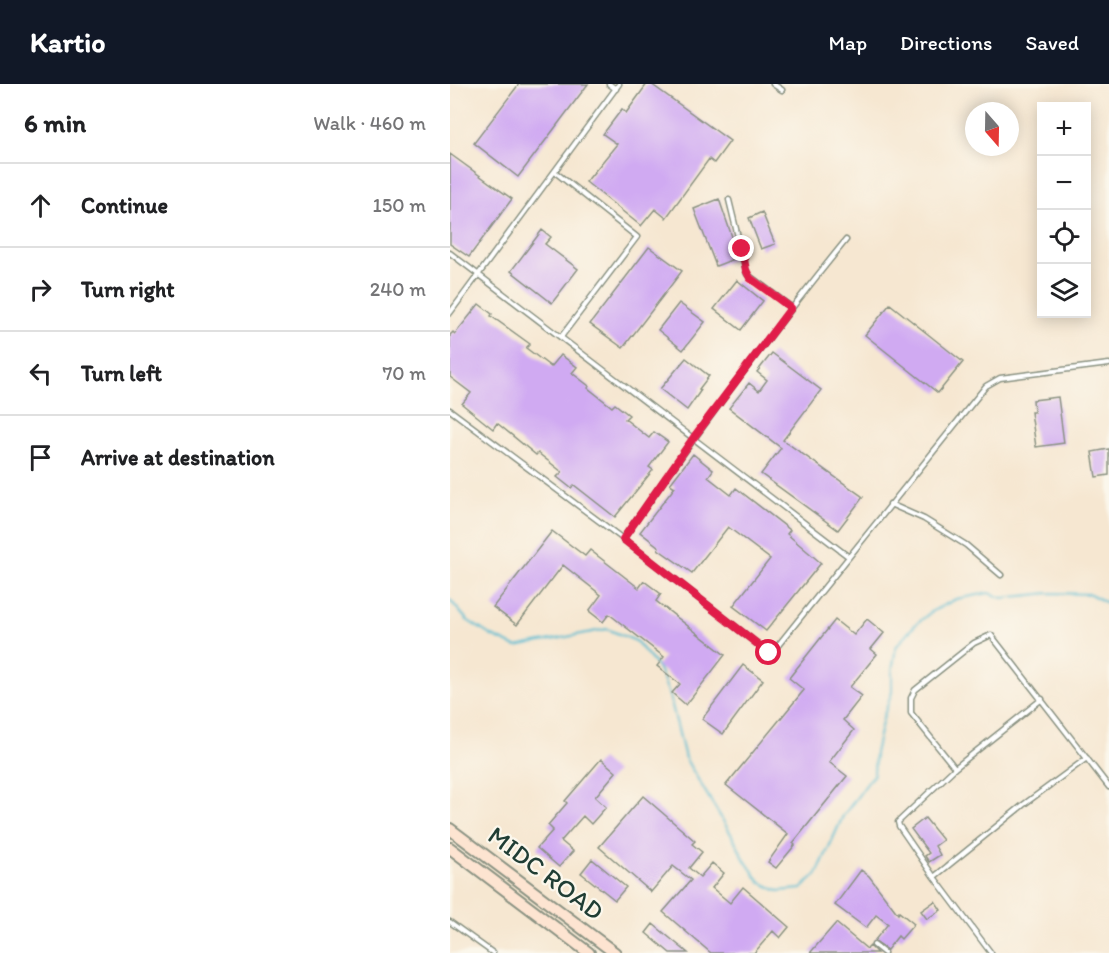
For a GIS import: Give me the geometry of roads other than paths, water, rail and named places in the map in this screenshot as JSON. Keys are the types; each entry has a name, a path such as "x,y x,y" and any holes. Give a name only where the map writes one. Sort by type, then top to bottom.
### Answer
{"main road":[{"name":"MIDC ROAD","path":"450,829 615,953"},
{"name":"MIDC ROAD","path":"450,848 589,953"}],"lane":[{"path":"609,84 616,89"},
{"path":"450,313 619,84"},
{"path":"773,84 782,90"},
{"path":"555,172 638,237 561,337"},
{"path":"729,201 747,274 791,308"},
{"path":"623,539 694,437 791,308 846,240"},
{"path":"450,253 849,557"},
{"path":"450,410 623,539 769,653 772,653 986,386 993,381 1109,364"},
{"path":"890,504 924,519 966,545 1001,575"},
{"path":"955,768 911,713 910,704 915,690 975,643 991,635 1109,787"},
{"path":"991,953 934,877 898,822 955,768 1042,699"},
{"path":"934,877 1023,805 1087,758"},
{"path":"450,922 493,953"},
{"path":"874,945 884,953"}],"waterway":[{"path":"450,600 467,620 490,635 516,647 607,629 636,641 659,669 670,697 685,758 746,862 760,882 778,891 801,889 817,874 843,816 874,774 875,753 892,692 892,671 896,647 914,626 931,612 956,599 989,593 1003,598 1049,593 1090,594 1109,604"}]}
